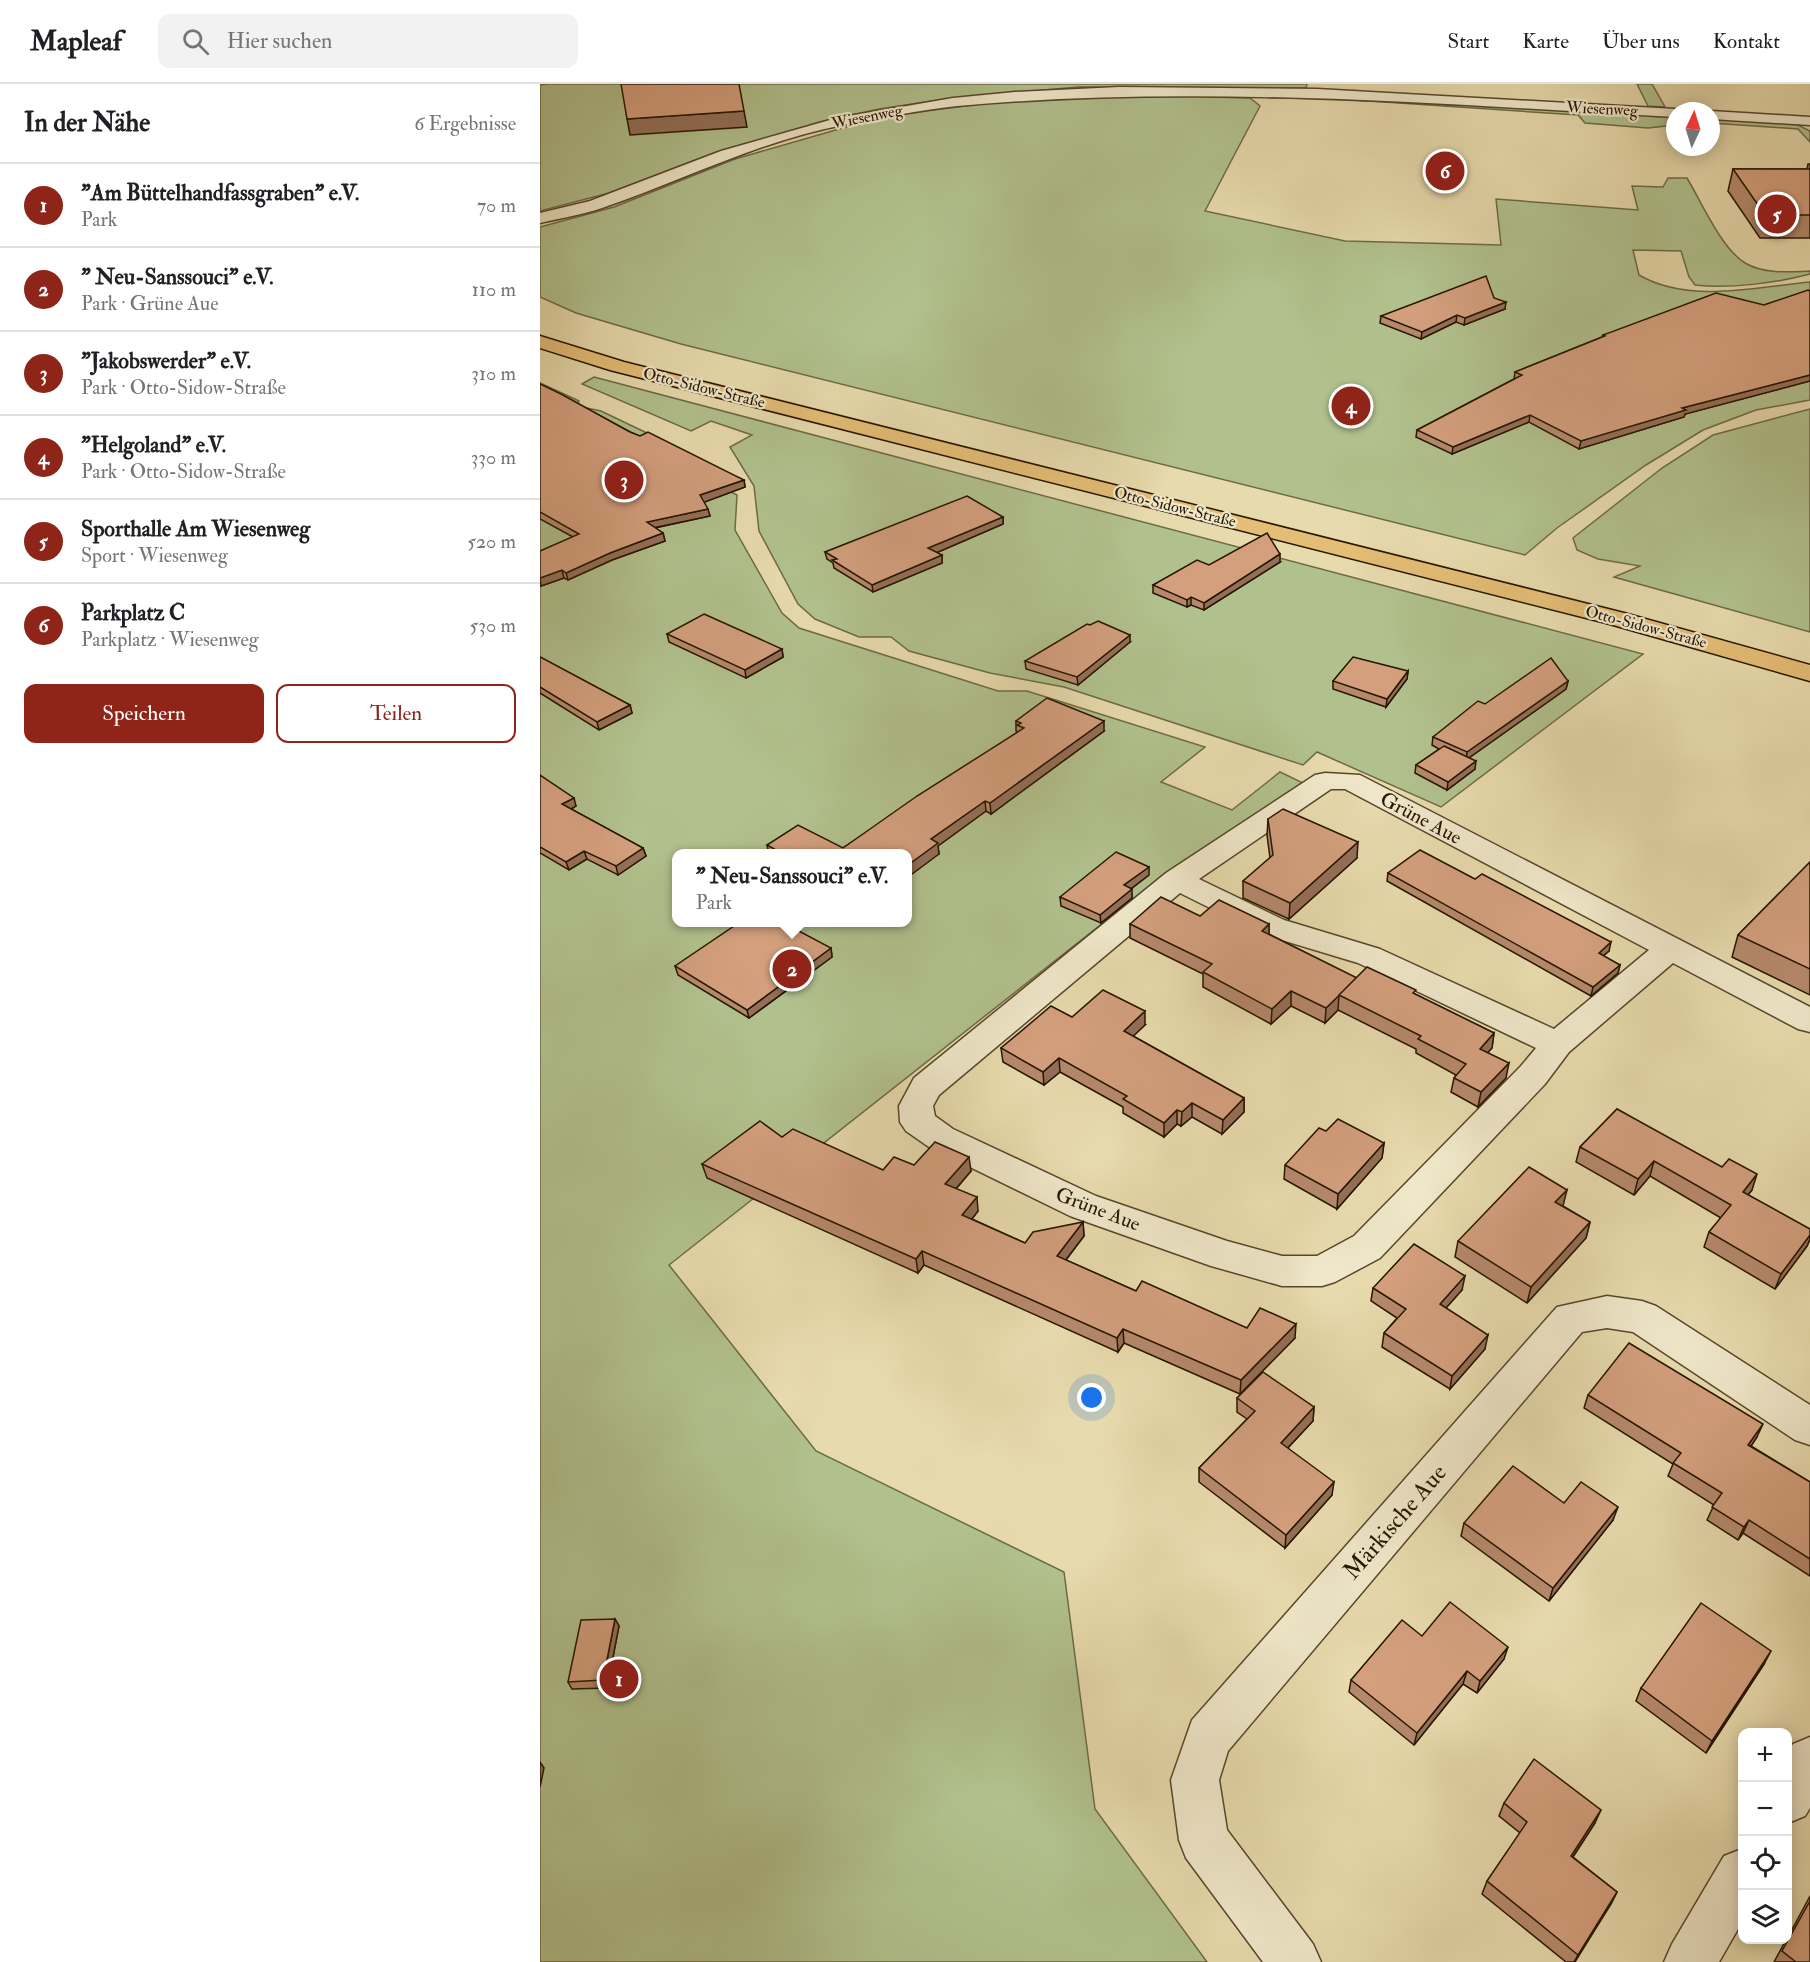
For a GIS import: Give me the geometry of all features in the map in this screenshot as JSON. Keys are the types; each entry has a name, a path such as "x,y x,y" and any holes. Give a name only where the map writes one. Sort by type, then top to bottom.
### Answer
{"main road":[{"name":"Otto-Sidow-Straße","path":"540,324 685,366 1623,600 1810,651"},
{"name":"Otto-Sidow-Straße","path":"540,342 617,366 1603,615 1810,673"}],"street":[{"name":"Wiesenweg","path":"540,218 595,205 726,154 837,122 932,105 1015,96 1119,91 1317,93 1666,112"},
{"path":"1720,116 1810,121"},
{"name":"Grüne Aue","path":"1672,947 1557,1044 1533,1075 1368,1247 1322,1271 1282,1271 1224,1255 1083,1206 941,1138 918,1122 916,1106 926,1087 1177,880 1324,781 1350,781 1672,947 1810,1021"},
{"path":"1177,880 1273,927 1368,956 1557,1044"},
{"name":"Märkische Aue","path":"1295,1962 1204,1840 1196,1780 1209,1737 1571,1318 1607,1311 1642,1317 1810,1427"},
{"path":"1792,1791 1810,1761"},
{"path":"1690,1962 1738,1882"}],"green space":[{"path":"1307,84 1306,88 1078,87 945,99 879,109 820,122 714,153 609,193 540,211 540,85"},
{"path":"1637,84 1652,84 1665,107 1648,106"},
{"path":"1204,94 1209,97 1250,98 1260,106 1205,211 1345,241 1501,245 1496,199 1638,210 1632,186 1663,187 1668,178 1687,178 1720,236 1736,256 1752,267 1768,271 1810,271 1810,274 1752,284 1695,285 1689,277 1681,251 1633,250 1639,275 1658,284 1701,291 1745,290 1810,282 1810,400 1756,410 1703,430 1646,465 1557,528 1525,555 681,344 576,313 540,297 540,227 614,207 735,159 896,115 1011,100"},
{"path":"1270,95 1340,96 1666,115 1666,126 1648,128 1585,123 1578,115 1339,99 1269,98"},
{"path":"1720,120 1796,124 1810,131 1810,142 1798,129 1720,124"},
{"path":"594,377 1643,654 1441,807 1317,752 1303,765 1064,687 990,673 909,651 891,637 859,637 815,619 798,604 759,531 754,486 730,447 752,435 711,421 691,431 582,384"},
{"path":"540,383 579,401 577,406 601,411 695,456 677,464 737,495 735,530 782,613 799,628 998,691 1027,691 1205,747 1161,782 1232,810 1280,772 1303,783 1174,867 669,1265 816,1451 1064,1572 1095,1809 1207,1962 540,1962"},
{"path":"1810,409 1810,632 1614,577 1640,566 1598,559 1577,550 1573,538 1662,468 1713,435"}],"building":[{"path":"621,84 739,84 744,111 627,119"},
{"path":"1733,169 1810,169 1810,215 1765,215"},
{"path":"1486,276 1494,298 1506,302 1465,318 1457,315 1422,332 1381,316"},
{"path":"1810,291 1810,375 1682,408 1686,410 1581,441 1530,415 1453,447 1417,430 1522,375 1515,372 1605,336 1603,335 1716,293 1764,305"},
{"path":"540,384 630,432 640,436 648,432 744,480 700,495 708,509 647,522 663,533 566,573 562,570 540,578 540,551 579,534 540,512"},
{"path":"967,496 1003,517 928,548 942,555 872,585 832,560 837,559 825,552"},
{"path":"1267,533 1280,554 1204,603 1191,597 1187,600 1153,585 1197,560 1209,565"},
{"path":"704,614 782,649 745,670 667,634"},
{"path":"1098,621 1130,635 1077,677 1025,661 1087,624"},
{"path":"540,657 630,705 597,722 540,687"},
{"path":"1353,657 1408,671 1387,699 1333,681"},
{"path":"1551,658 1568,681 1467,752 1433,737 1478,701 1485,704"},
{"path":"1047,698 1104,721 990,803 985,801 931,839 938,843 912,862 912,849 774,849 767,845 798,825 843,848 917,796 1024,728 1017,725 1021,723 1016,721"},
{"path":"1444,746 1476,761 1448,782 1416,765"},
{"path":"540,775 574,798 562,804 643,848 616,866 584,851 566,862 540,847"},
{"path":"1283,809 1358,842 1290,903 1243,881 1273,855 1268,819"},
{"path":"1420,850 1475,879 1482,874 1611,942 1599,953 1620,965 1593,987 1388,873"},
{"path":"1116,852 1149,867 1124,885 1132,889 1100,915 1060,897"},
{"path":"1810,862 1810,969 1738,935"},
{"path":"1161,897 1200,916 1219,900 1269,924 1262,931 1357,978 1326,1008 1291,991 1272,1009 1203,972 1212,964 1130,924"},
{"path":"733,927 791,927 831,948 747,1010 675,966"},
{"path":"1367,967 1416,990 1413,993 1494,1033 1480,1049 1509,1063 1481,1092 1454,1078 1466,1064 1418,1039 1421,1036 1339,995"},
{"path":"1103,990 1145,1011 1124,1031 1244,1098 1223,1120 1192,1103 1182,1112 1177,1110 1164,1123 1123,1099 1127,1096 1059,1058 1043,1072 1001,1048 1051,1006 1072,1017"},
{"path":"1617,1109 1722,1167 1729,1159 1757,1174 1743,1192 1810,1229 1810,1235 1781,1274 1709,1232 1731,1205 1654,1161 1638,1179 1580,1147"},
{"path":"1338,1119 1384,1143 1338,1194 1285,1165 1319,1128 1326,1131"},
{"path":"760,1121 782,1137 793,1129 883,1170 894,1157 914,1165 935,1142 969,1157 945,1184 977,1197 962,1215 1025,1243 1033,1232 1083,1222 1057,1256 1136,1291 1142,1281 1247,1328 1260,1308 1296,1324 1241,1380 1123,1329 1117,1338 922,1251 916,1259 702,1164"},
{"path":"1529,1167 1567,1190 1555,1202 1590,1222 1531,1287 1458,1241"},
{"path":"1414,1244 1465,1276 1440,1304 1488,1335 1452,1376 1384,1333 1406,1309 1373,1288"},
{"path":"1629,1343 1763,1424 1748,1445 1810,1482 1810,1559 1749,1520 1744,1527 1712,1507 1722,1493 1673,1463 1681,1453 1588,1395"},
{"path":"1263,1372 1314,1407 1281,1443 1334,1482 1286,1535 1199,1468 1255,1411 1237,1398"},
{"path":"1513,1466 1564,1503 1581,1482 1618,1507 1553,1588 1464,1523"},
{"path":"1450,1602 1508,1647 1480,1681 1467,1671 1417,1733 1351,1680 1402,1620 1422,1636"},
{"path":"1701,1603 1771,1651 1712,1741 1641,1688"},
{"path":"615,1619 603,1680 568,1682 581,1620"},
{"path":"1534,1759 1601,1810 1571,1856 1617,1892 1578,1955 1487,1881 1527,1822 1504,1803"},
{"path":"1810,1901 1810,1962 1796,1962 1782,1951 1786,1944 1792,1944 1792,1933"}],"place":[{"name":"Parkplatz C","path":"1445,171"},
{"name":"Sporthalle Am Wiesenweg","path":"1777,214"},
{"name":"\"Helgoland\" e.V.","path":"1351,406"},
{"name":"\"Jakobswerder\" e.V.","path":"624,480"},
{"name":"\" Neu-Sanssouci\" e.V.","path":"792,969"},
{"name":"\"Am Büttelhandfassgraben\" e.V.","path":"619,1679"}]}
